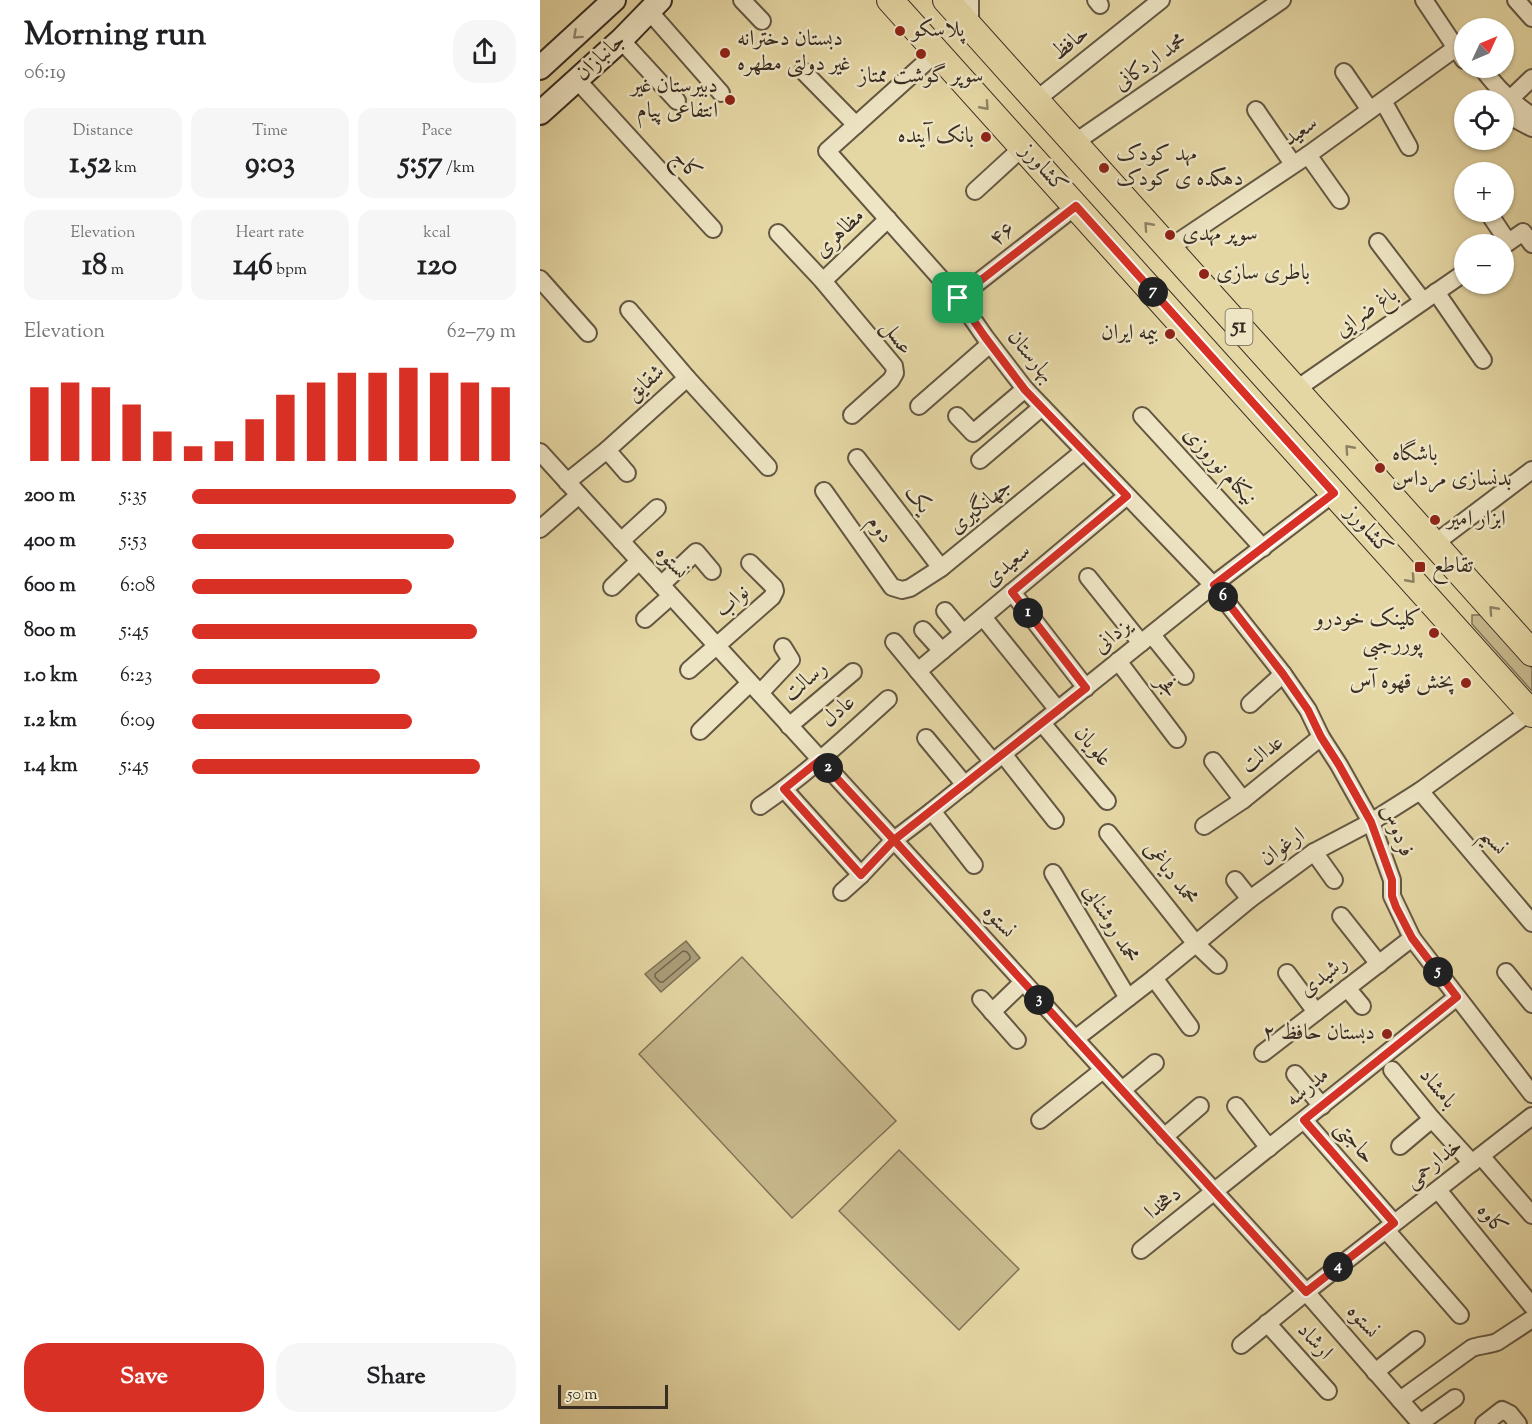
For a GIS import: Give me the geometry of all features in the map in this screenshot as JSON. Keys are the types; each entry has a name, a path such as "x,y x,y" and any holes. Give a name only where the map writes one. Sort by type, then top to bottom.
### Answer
{"main road":[{"name":"جانبازان","path":"542,63 614,0"},
{"name":"کشاورز","path":"890,0 1531,713"},
{"name":"کشاورز","path":"946,0 1434,544 1528,641"},
{"name":"جانبازان","path":"540,113 621,40 655,5"}],"street":[{"path":"742,0 762,21"},
{"path":"970,0 970,28"},
{"name":"حافظ","path":"1036,100 1161,0"},
{"name":"محمد اردکانی","path":"1074,143 1282,0"},
{"path":"1424,0 1454,38"},
{"path":"1436,0 1454,34"},
{"path":"655,5 721,93"},
{"path":"621,40 677,101"},
{"name":"بهارستان","path":"937,52 827,152 958,298 1025,390 1214,585"},
{"name":"سعید","path":"1169,249 1454,52"},
{"path":"803,71 855,125"},
{"path":"1344,72 1377,105 1409,147"},
{"path":"1476,78 1486,90"},
{"path":"1514,94 1532,78"},
{"name":"کاج","path":"577,80 713,229"},
{"path":"1514,108 1532,116"},
{"path":"1256,110 1293,164"},
{"path":"1514,119 1532,128"},
{"path":"975,191 1023,147"},
{"path":"1308,155 1340,200"},
{"name":"۴۶","path":"958,298 1076,206"},
{"name":"مظاهری","path":"823,281 888,219"},
{"path":"778,233 823,281"},
{"path":"1378,242 1430,297 1484,360"},
{"path":"540,279 588,333"},
{"name":"باغ ضرایی","path":"1295,390 1454,280"},
{"name":"عسل","path":"823,281 894,366 895,373 891,380 852,416"},
{"name":"شقایق","path":"567,482 607,450 687,378 629,310"},
{"path":"919,406 990,344"},
{"path":"687,378 768,467"},
{"path":"957,416 973,433 1025,390"},
{"path":"980,460 1042,407"},
{"name":"نیکنام نوروزی","path":"1142,416 1263,548"},
{"path":"607,450 627,472"},
{"name":"جهانگیری","path":"902,590 910,588 941,568 1084,451"},
{"name":"یک","path":"857,458 941,568"},
{"name":"نستوه","path":"543,462 567,482 666,590 1306,1292 1421,1424"},
{"path":"1434,544 1532,470"},
{"name":"دوم","path":"824,491 892,586 902,590"},
{"name":"یزدانی","path":"842,892 894,840 1214,585 1334,493"},
{"path":"540,529 579,495"},
{"name":"سعیدی","path":"918,671 1127,496"},
{"path":"621,541 657,508"},
{"path":"645,619 696,552 712,571"},
{"path":"612,587 639,561"},
{"name":"نواب","path":"716,646 772,597 775,591 774,587 750,563"},
{"path":"1088,577 1146,639 1185,676"},
{"name":"فردوس","path":"1214,585 1308,710 1321,737 1371,822 1392,880 1392,896 1412,938 1532,1094"},
{"path":"1012,592 1086,688"},
{"path":"945,611 963,633"},
{"path":"983,617 1058,710"},
{"path":"922,630 942,651"},
{"path":"894,642 1055,820"},
{"path":"689,670 716,646"},
{"path":"700,731 791,660 783,647"},
{"name":"فجر","path":"1118,661 1177,739"},
{"name":"رسالت","path":"789,726 853,672"},
{"path":"1250,704 1283,674"},
{"name":"عادل","path":"760,806 820,760 888,699"},
{"name":"ارغوان","path":"1075,1040 1250,899 1314,852 1371,822 1420,791 1531,713"},
{"name":"علویان","path":"1042,723 1107,801"},
{"name":"عدالت","path":"1213,761 1243,800 1321,737"},
{"path":"926,738 965,785"},
{"path":"784,789 861,875"},
{"name":"نسیم","path":"1420,791 1532,923"},
{"path":"1203,826 1243,800"},
{"path":"932,811 974,865"},
{"name":"محمد دیاغی","path":"1108,833 1196,944 1218,965"},
{"path":"1314,852 1334,880"},
{"name":"محمد روشنایی","path":"1053,873 1128,998"},
{"path":"1235,880 1250,899"},
{"path":"1341,916 1378,964"},
{"name":"رشیدی","path":"1263,1053 1412,938"},
{"path":"1506,972 1532,1004"},
{"path":"1287,973 1316,1012"},
{"path":"1154,978 1190,1027"},
{"path":"992,1012 1023,982"},
{"path":"1347,988 1362,1006"},
{"name":"مدرسه","path":"1215,1192 1457,997"},
{"path":"981,999 1017,1040"},
{"path":"1122,1090 1155,1063"},
{"path":"1040,1120 1103,1070"},
{"name":"بامشاد","path":"1392,1070 1432,1119 1532,1215"},
{"path":"1295,1074 1322,1106"},
{"path":"1164,1137 1200,1106"},
{"path":"1236,1106 1269,1148"},
{"name":"خدارحمی","path":"1241,1345 1532,1116"},
{"path":"1400,1146 1432,1119"},
{"name":"حاجتی","path":"1304,1120 1460,1315"},
{"name":"کاوه","path":"1438,1190 1532,1306"},
{"name":"دهخدا","path":"1141,1250 1215,1192"},
{"path":"1400,1400 1472,1348 1497,1342 1532,1319"},
{"name":"ارشاد","path":"1267,1323 1328,1391"},
{"path":"1375,1372 1416,1340"},
{"path":"1421,1424 1455,1398"},
{"path":"1485,1424 1502,1410 1510,1414 1518,1424"}],"shaded area":[{"path":"1472,615 1482,615 1532,668 1532,691 1472,624"},
{"path":"742,957 896,1121 792,1218 639,1054"},
{"path":"899,1150 1019,1269 959,1330 839,1211"}],"water":[{"path":"686,941 700,958 661,992 645,974"}],"place":[{"name":"پلاسکو","path":"900,31"},
{"name":"دبستان دخترانه غیر دولتی مطهره","path":"725,53"},
{"name":"سوپر گوشت ممتاز","path":"921,54"},
{"name":"دبیرستان غیر انتفاعی پیام","path":"730,100"},
{"name":"بانک آینده","path":"986,137"},
{"name":"مهد کودک دهکده ی کودک","path":"1104,168"},
{"name":"سوپر مهدی","path":"1170,235"},
{"name":"باطری سازی","path":"1204,274"},
{"name":"بیمه ایران","path":"1170,334"},
{"name":"باشگاه بدنسازی مرداس","path":"1380,468"},
{"name":"ابزار امیر","path":"1435,520"},
{"name":"تقاطع","path":"1420,567"},
{"name":"کلینک خودرو پوررجبی","path":"1434,633"},
{"name":"پخش قهوه آس","path":"1466,683"},
{"name":"دبستان حافظ ۲","path":"1387,1034"}],"route":[{"path":"958,298 1025,390 1127,496 1012,592 1086,688 894,840 820,760 784,789 861,875 894,840 1306,1292 1394,1223 1304,1120 1457,997 1412,938 1392,896 1392,880 1371,822 1321,737 1308,710 1214,585 1334,493 1076,206 958,298"}]}
